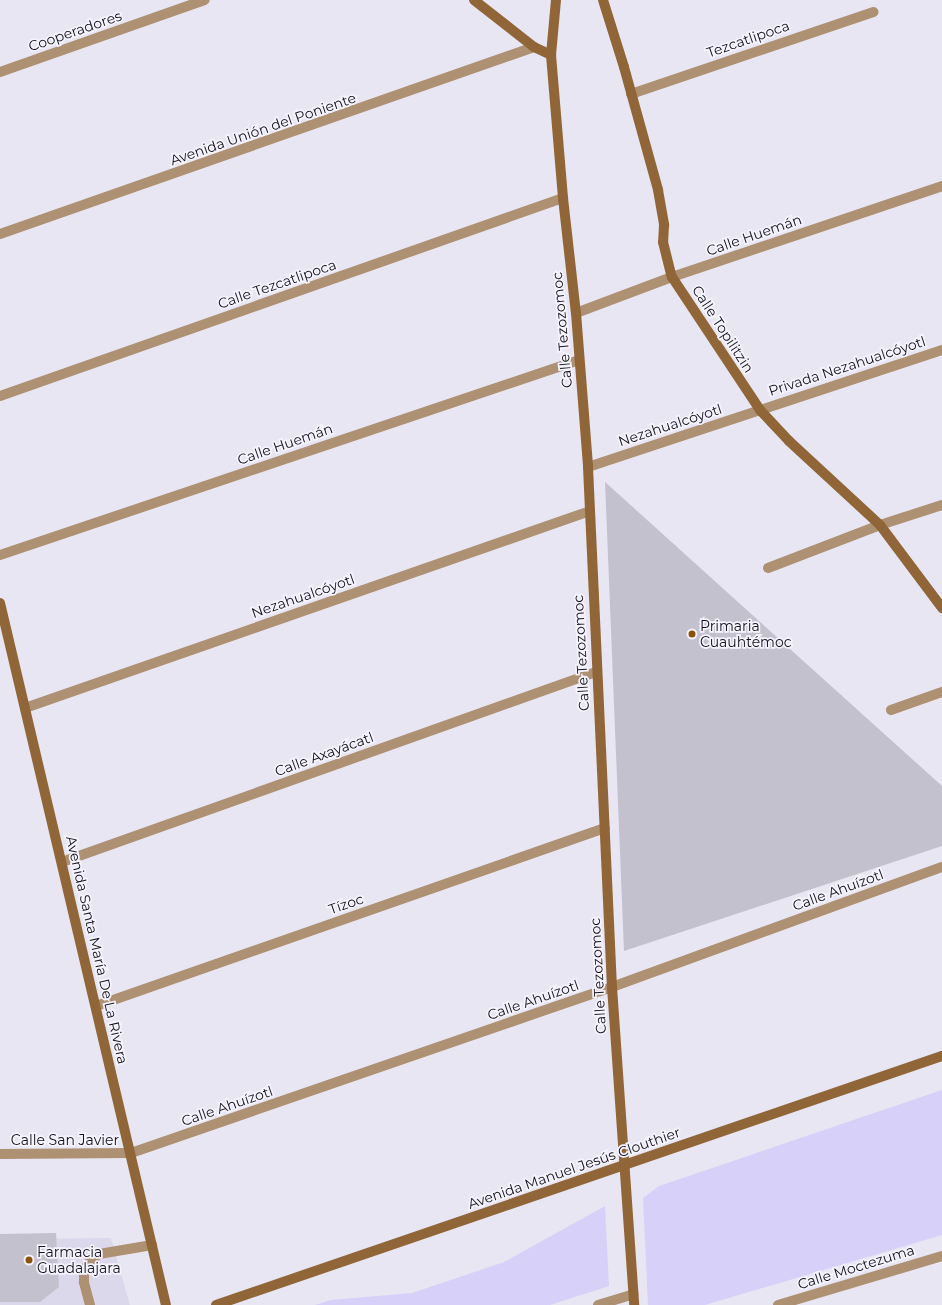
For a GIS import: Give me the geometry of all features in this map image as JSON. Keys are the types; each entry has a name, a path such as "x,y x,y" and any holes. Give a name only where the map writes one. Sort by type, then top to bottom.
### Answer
{"street":[{"name":"Cooperadores","path":"0,72 205,0"},
{"path":"474,0 534,47 552,55"},
{"name":"Calle Tezozomoc","path":"556,0 552,55 563,198 576,314 588,467 596,672 612,987 634,1305"},
{"name":"Calle Topilitzin","path":"602,0 631,94 658,190 664,225 664,242 672,277 760,410 789,441 880,525 942,608"},
{"name":"Tezcatlipoca","path":"631,94 873,12"},
{"name":"Avenida Unión del Poniente","path":"0,234 534,47"},
{"name":"Calle Huemán","path":"576,314 672,277 942,186"},
{"name":"Calle Tezcatlipoca","path":"0,396 563,198"},
{"name":"Privada Nezahualcóyotl","path":"760,410 942,350"},
{"name":"Calle Huemán","path":"0,555 579,360"},
{"name":"Nezahualcóyotl","path":"588,467 760,410"},
{"path":"768,568 880,525 942,505"},
{"name":"Nezahualcóyotl","path":"25,708 590,511"},
{"name":"Avenida Santa María De La Rivera","path":"0,603 166,1305"},
{"name":"Calle Axayácatl","path":"62,862 596,672"},
{"path":"891,710 942,692"},
{"name":"Tízoc","path":"96,1006 605,828"},
{"name":"Calle Ahuízotl","path":"131,1153 612,987 942,867"},
{"name":"Avenida Manuel Jesús Clouthier","path":"216,1305 942,1056"},
{"name":"Calle San Javier","path":"0,1154 131,1153"},
{"path":"90,1305 84,1270 90,1260 99,1254 152,1245"},
{"name":"Calle Moctezuma","path":"778,1305 942,1256"},
{"path":"598,1305 633,1294"}],"shaded area":[{"path":"942,1090 942,1235 705,1305 648,1305 643,1198 659,1186"},
{"path":"605,1206 609,1286 550,1305 315,1305 331,1300 412,1293 504,1262"},
{"path":"111,1238 130,1305 0,1305 0,1239"}],"building":[{"name":"Primaria Cuauhtémoc","path":"605,482 942,786 942,846 624,951"},
{"name":"Farmacia Guadalajara","path":"56,1233 59,1287 40,1302 0,1302 0,1234"}],"place":[{"name":"Primaria Cuauhtémoc","path":"692,634"},
{"name":"Farmacia Guadalajara","path":"29,1260"}]}
